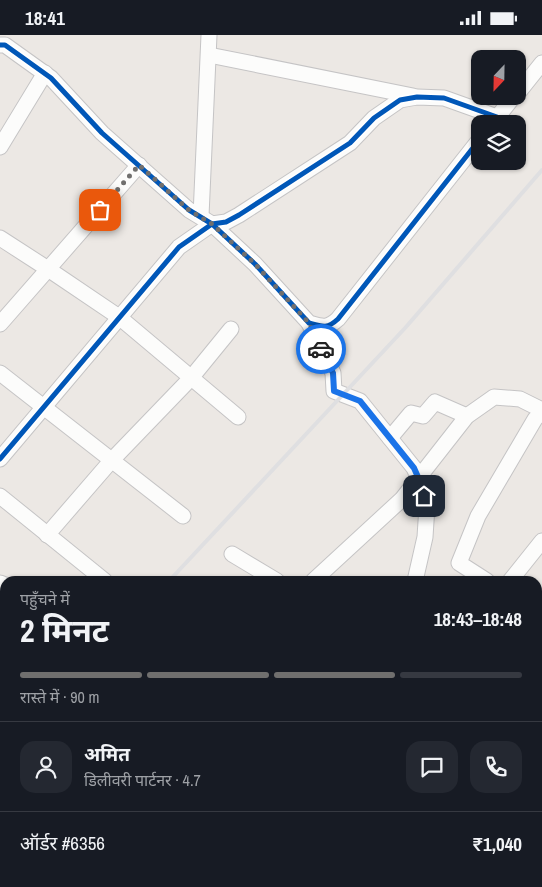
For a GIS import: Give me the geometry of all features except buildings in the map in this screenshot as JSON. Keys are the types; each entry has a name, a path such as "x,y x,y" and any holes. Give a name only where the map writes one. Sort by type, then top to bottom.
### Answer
{"street":[{"path":"0,459 179,247 206,220 210,35"},
{"path":"0,45 5,45 51,78 102,133 189,210 206,220 255,264 309,323 333,373 334,391 360,401 414,468 422,486 427,506 425,537 416,576"},
{"path":"209,55 417,97 444,98 483,115"},
{"path":"526,83 542,63"},
{"path":"0,147 45,73"},
{"path":"206,220 226,222 239,215 350,143 374,118 400,100 417,97"},
{"path":"499,115 507,105"},
{"path":"309,323 321,327 331,325 338,319 471,150"},
{"path":"0,324 139,165"},
{"path":"0,238 119,317 238,417"},
{"path":"47,535 112,461 191,378 231,329"},
{"path":"0,373 182,516"},
{"path":"318,576 402,499 467,415 494,397 520,399 542,411 535,419 478,516 459,563 479,576"},
{"path":"390,438 411,413 423,416 435,402 467,415"},
{"path":"0,496 99,576"},
{"path":"514,576 542,541"},
{"path":"232,554 269,576"}],"railway":[{"path":"174,576 406,327 542,170"}],"cycle path":[{"path":"0,45 5,45 51,78 102,133 189,210 212,224 255,264 309,323 328,326 338,319 471,150"},
{"path":"0,459 179,247 212,224 226,222 239,215 350,143 374,118 400,100 417,97 444,98 491,115"}],"way so far":[{"path":"100,210 139,165 189,210 212,224 255,264 309,323 321,349"}],"route":[{"path":"321,349 333,373 334,391 360,401 414,468 424,496"}]}
